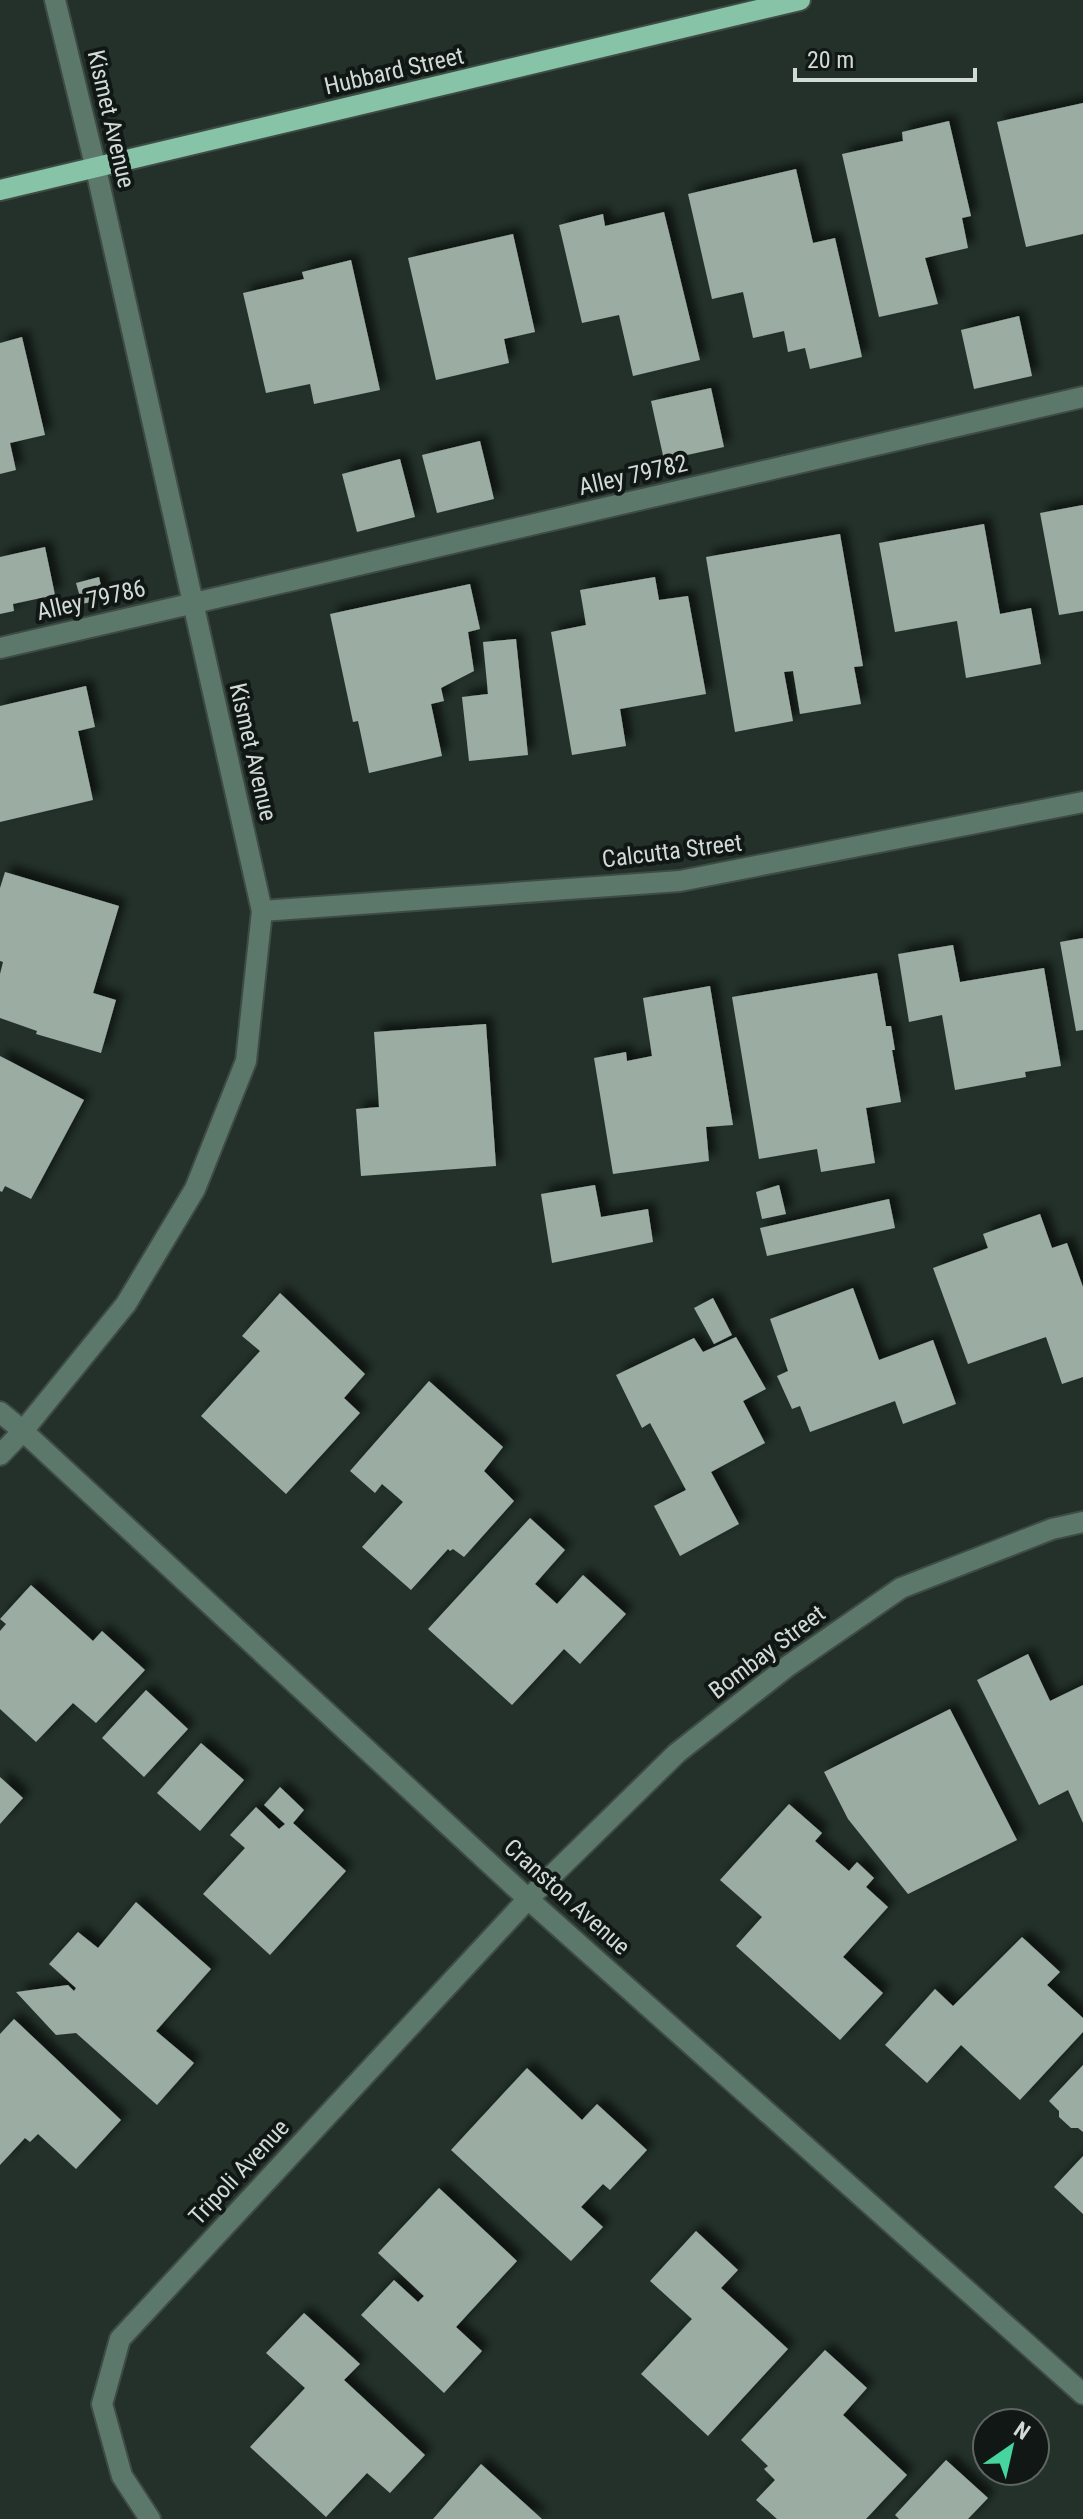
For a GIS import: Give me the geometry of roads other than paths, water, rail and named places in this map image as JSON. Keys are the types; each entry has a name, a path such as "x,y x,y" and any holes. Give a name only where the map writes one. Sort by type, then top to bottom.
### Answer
{"main road":[{"name":"Hubbard Street","path":"0,190 800,0"}],"street":[{"name":"Kismet Avenue","path":"0,1455 126,1304 195,1189 246,1061 262,911 96,169 55,0"},
{"name":"Alley 79782","path":"194,603 1083,397"},
{"name":"Alley 79786","path":"0,648 194,603"},
{"name":"Calcutta Street","path":"262,911 680,881 1083,802"},
{"path":"0,1412 23,1431"},
{"name":"Cranston Avenue","path":"23,1431 528,1899 1083,2394"},
{"name":"Bombay Street","path":"528,1899 677,1753 788,1666 901,1588 1052,1529 1083,1522"},
{"name":"Tripoli Avenue","path":"150,2519 122,2476 102,2404 120,2339 528,1899"}]}
